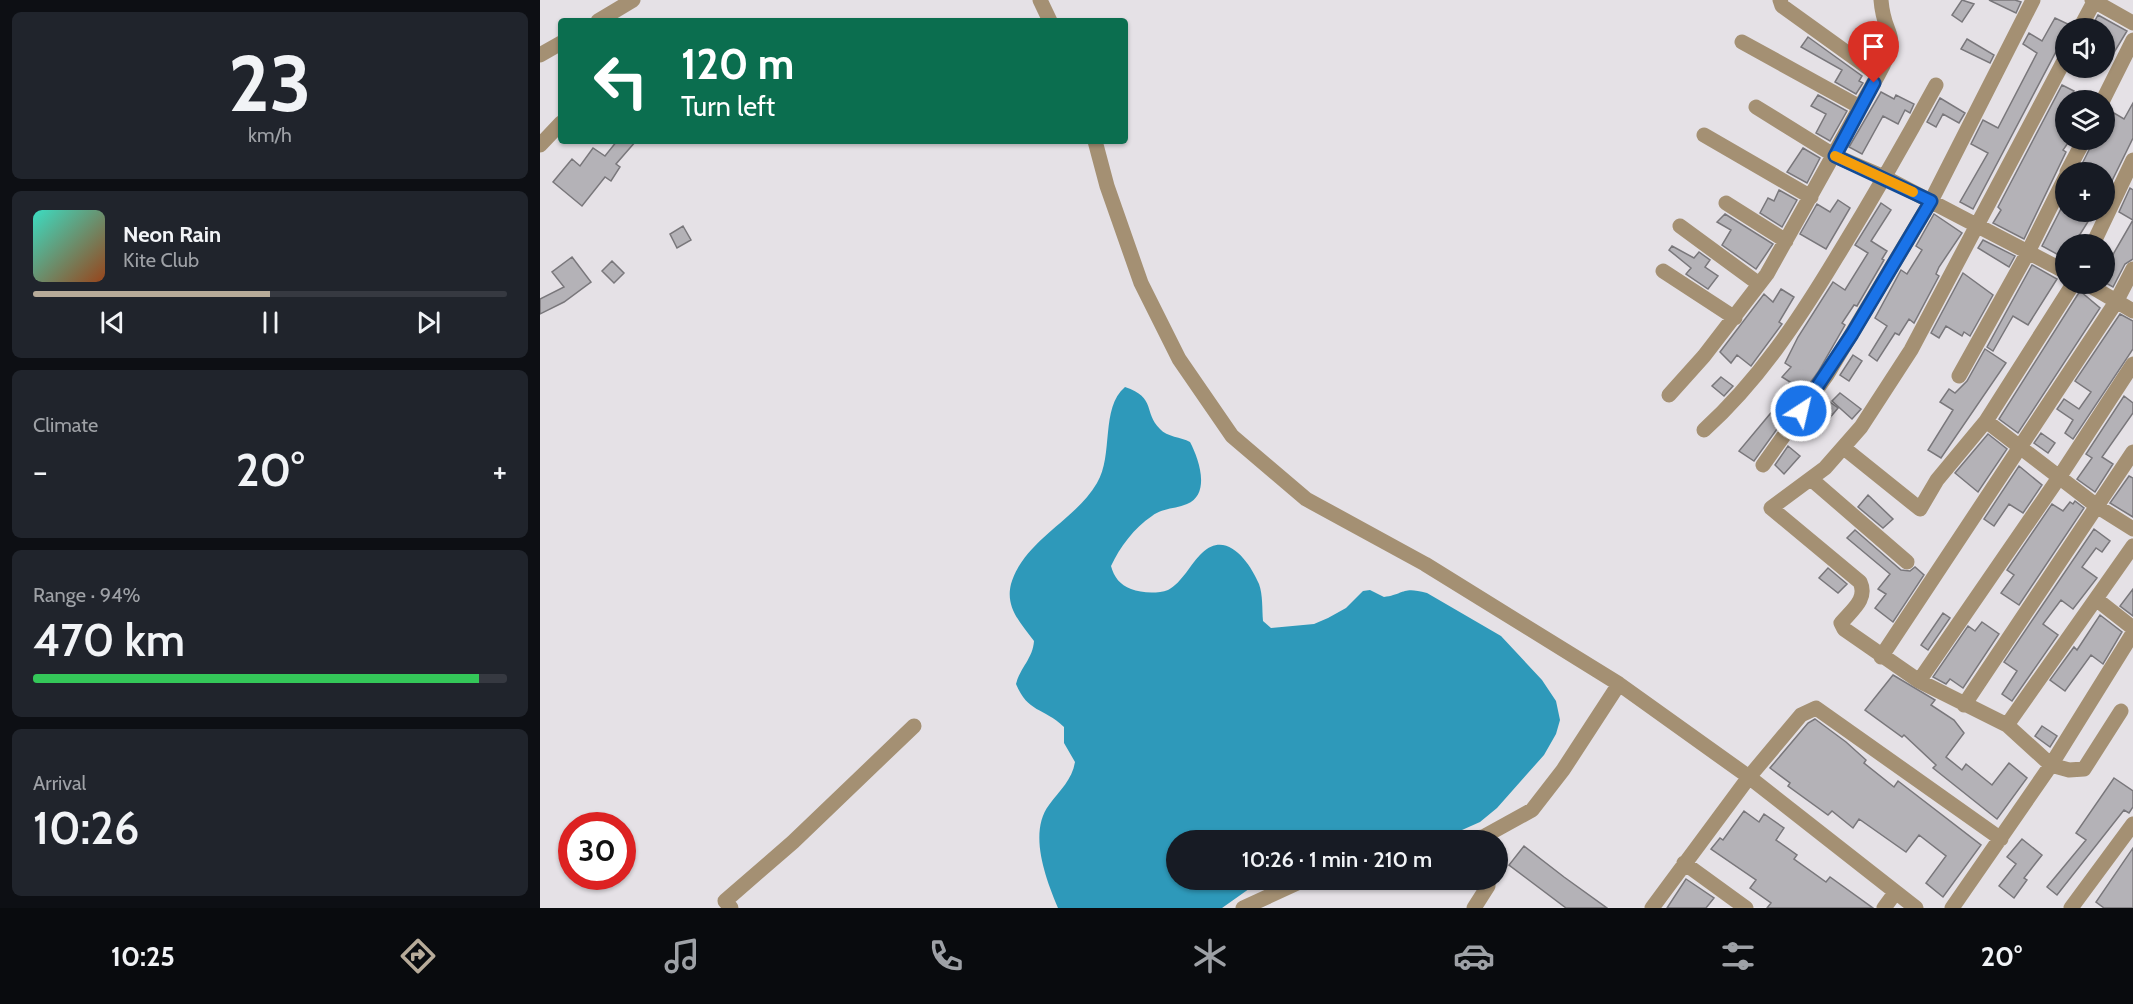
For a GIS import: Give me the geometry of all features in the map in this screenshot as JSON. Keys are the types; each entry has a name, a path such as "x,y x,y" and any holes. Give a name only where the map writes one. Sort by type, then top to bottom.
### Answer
{"street":[{"path":"602,18 633,0"},
{"path":"1040,0 1049,18"},
{"path":"1780,0 1782,6 1878,75"},
{"path":"1669,395 1735,318 1759,284 1835,156 1891,51 1892,38 1882,12 1881,0"},
{"path":"1763,465 1827,375 1931,201 2033,0"},
{"path":"2085,18 2094,0 2133,23"},
{"path":"2108,90 2133,40"},
{"path":"1742,42 1860,107"},
{"path":"540,55 558,45"},
{"path":"2055,78 1911,350 1844,448 1811,479 1771,508 1860,582 1864,590 1863,597 1841,623 1844,629 1881,657 1919,681 2007,725 2051,765 2069,770 2084,769 2121,711"},
{"path":"1704,430 1737,400 1794,326 1886,178 1936,85"},
{"path":"1756,107 1835,156 1886,178 1977,228 2055,267"},
{"path":"540,146 558,126"},
{"path":"1704,135 1811,197"},
{"path":"1096,144 1107,186 1141,283 1179,359 1232,436 1306,499 1425,564 1619,684 1749,777 1916,908"},
{"path":"2098,234 2133,160"},
{"path":"1959,376 2027,254 2055,197"},
{"path":"1726,202 1786,241"},
{"path":"1680,225 1759,284"},
{"path":"1881,657 2116,302 2133,269"},
{"path":"1663,272 1735,318"},
{"path":"1844,448 1920,509 1937,480 1986,420 2067,294"},
{"path":"2103,294 2133,311"},
{"path":"1919,681 2060,476 2133,364"},
{"path":"1986,420 2098,507 2133,529"},
{"path":"1964,705 2133,452"},
{"path":"1811,479 1907,562"},
{"path":"2007,725 2133,546"},
{"path":"2096,598 2133,628"},
{"path":"1952,908 2051,765 2133,633"},
{"path":"1497,830 1532,810 1563,770 1619,684"},
{"path":"1652,908 1749,777 1801,715 1816,708 2001,838"},
{"path":"731,908 725,901 793,842 914,726"},
{"path":"2071,908 2133,824"},
{"path":"1684,863 1746,908"},
{"path":"1243,908 1282,890"},
{"path":"1474,908 1485,890"},
{"path":"1884,908 1895,893"}],"water":[{"path":"1125,387 1142,396 1155,423 1163,432 1190,442 1197,457 1201,476 1199,492 1194,499 1187,504 1156,513 1133,532 1111,566 1118,580 1127,587 1139,591 1168,590 1178,583 1202,553 1211,547 1220,545 1236,552 1250,567 1260,588 1263,621 1271,628 1314,624 1346,608 1363,591 1370,590 1384,597 1413,590 1427,593 1501,636 1542,680 1556,701 1560,720 1556,734 1544,755 1497,808 1480,822 1462,830 1166,830 1166,890 1247,890 1222,908 1058,908 1044,870 1039,842 1040,829 1043,816 1068,780 1075,762 1064,743 1064,727 1031,705 1016,684 1031,653 1034,641 1012,608 1011,584 1027,555 1076,509 1097,483 1105,459 1112,407 1117,396"}],"building":[{"path":"1962,0 1974,4 1962,22 1952,15"},
{"path":"1989,0 2015,0 2021,2 2016,13"},
{"path":"2055,18 2055,53 1973,209 1960,202 1988,153 1971,144 1983,120 1998,128 2037,53 2023,44 2029,33 2042,41"},
{"path":"2115,24 2127,31 2115,51"},
{"path":"1808,37 1862,76 1859,81 1863,83 1856,94 1835,82 1842,70 1801,47"},
{"path":"1967,39 1994,55 1990,63 1961,49"},
{"path":"2062,85 2072,90 2059,90"},
{"path":"1881,92 1894,99 1896,95 1914,104 1910,113 1905,110 1898,124 1883,116 1862,154 1849,147"},
{"path":"1818,95 1847,111 1830,141 1816,133 1826,114 1811,106"},
{"path":"1940,98 1965,113 1959,123 1943,114 1936,127 1927,122"},
{"path":"2055,98 2055,150 2066,152 2061,162 2055,162 2055,175 2024,239 1993,223 2001,210 1998,207"},
{"path":"2133,103 2133,138 2115,175 2115,162 2083,162 2089,150 2115,150 2115,114 2124,119"},
{"path":"615,144 633,144 616,164 620,167 611,181 605,177 582,206 553,182 572,159 580,166 593,148 605,156"},
{"path":"1803,148 1820,158 1807,183 1787,172"},
{"path":"2130,188 2133,190 2133,220 2119,212"},
{"path":"1779,190 1797,200 1782,227 1760,213 1768,198 1774,201"},
{"path":"1838,200 1850,208 1826,249 1800,234 1817,204 1830,212"},
{"path":"1881,203 1891,210 1871,241 1887,251 1882,259 1884,260 1857,306 1854,305 1842,323 1845,325 1818,372 1754,461 1739,451 1785,396 1781,393 1790,382 1782,377 1791,367 1785,363 1798,337 1833,282 1845,290 1868,253 1855,245"},
{"path":"1725,214 1773,244 1756,269 1722,245 1731,230 1717,222"},
{"path":"1934,214 1962,233 1939,267 1936,274 1939,276 1914,323 1909,319 1899,335 1895,333 1877,361 1869,355 1887,326 1875,318 1901,270 1907,274 1922,250 1916,246"},
{"path":"2133,220 2133,259 2125,264 2115,283 2115,251"},
{"path":"2055,221 2088,222 2080,234 2055,234 2055,253 2042,246"},
{"path":"683,226 691,240 677,248 670,234"},
{"path":"1983,240 2015,256 2009,267 1978,248"},
{"path":"1672,246 1694,258 1699,252 1710,260 1705,267 1718,276 1708,289 1686,274 1691,268 1669,250"},
{"path":"572,257 591,282 564,302 540,314 540,299 564,287 552,272"},
{"path":"612,261 624,273 614,283 602,271"},
{"path":"2032,265 2055,278 2055,282 2028,325 2013,316 1993,351 1987,347"},
{"path":"1963,273 1993,295 1970,336 1964,332 1962,336 1946,326 1939,338 1931,333"},
{"path":"1781,289 1794,297 1779,322 1782,324 1751,366 1737,355 1731,363 1720,352 1764,294 1773,302"},
{"path":"2078,294 2084,294 2100,308 2018,433 1999,419"},
{"path":"2120,314 2133,321 2133,349 2073,439 2065,433 2073,420 2057,409 2064,399 2079,409 2091,392 2075,381"},
{"path":"1985,349 2006,363 1941,458 1928,450 1953,410 1940,402 1949,389 1955,393 1967,381"},
{"path":"1853,355 1862,361 1849,381 1840,375"},
{"path":"1721,377 1733,386 1724,396 1712,386"},
{"path":"1840,393 1861,409 1852,419 1832,401"},
{"path":"2124,396 2133,403 2133,413 2102,457 2113,464 2095,492 2077,479 2092,458 2086,454"},
{"path":"1826,399 1838,408 1812,439 1800,429"},
{"path":"2041,433 2055,443 2048,453 2034,443"},
{"path":"1988,434 2007,449 1978,492 1955,473"},
{"path":"1788,446 1800,456 1784,474 1775,465"},
{"path":"2019,466 2042,485 2023,513 2009,504 1994,526 1984,519"},
{"path":"2129,476 2133,478 2133,517 2110,503"},
{"path":"1868,495 1893,519 1883,528 1858,507"},
{"path":"2075,501 2084,508 2019,605 2001,593 2014,575 2007,570 2052,504 2063,511 2070,502 2073,504"},
{"path":"2094,529 2110,541 2102,552 2096,548 2082,567 2097,578 2073,609 2061,600 2043,624 2058,635 2012,701 2002,694 2017,671 2004,662"},
{"path":"1855,530 1901,570 1910,571 1915,567 1924,575 1893,622 1875,608 1886,594 1878,589 1890,574 1847,538"},
{"path":"1828,568 1847,584 1838,593 1819,578"},
{"path":"2133,589 2133,616 2120,606"},
{"path":"1943,613 1950,618 1928,650 1921,645"},
{"path":"2100,615 2122,632 2103,664 2091,655 2065,691 2050,680 2074,647 2077,650"},
{"path":"1982,622 1999,634 1963,688 1950,679 1946,684 1933,677 1968,626 1975,631"},
{"path":"1893,675 1935,700 1931,705 1954,720 1964,733 1946,757 1962,770 1966,764 1992,785 2009,763 2027,778 1997,819 1933,768 1936,765 1904,735 1902,737 1865,710"},
{"path":"1815,719 1846,742 1866,760 1864,763 1894,787 1898,781 1981,845 1943,897 1926,883 1946,856 1919,835 1906,852 1859,819 1853,828 1832,811 1828,815 1788,786 1790,783 1770,768 1808,723"},
{"path":"2042,726 2057,736 2050,747 2035,736"},
{"path":"2114,778 2133,791 2133,807 2129,813 2124,810 2057,895 2047,887 2086,840 2076,833"},
{"path":"1744,811 1759,822 1764,814 1784,828 1776,840 1797,855 1794,859 1826,882 1830,877 1873,908 1767,908 1771,903 1750,888 1756,880 1711,849 1720,838 1723,840"},
{"path":"2022,839 2042,855 2024,878 2027,880 2014,898 1999,886 2016,864 2007,857"},
{"path":"1524,846 1607,908 1566,908 1509,865"},
{"path":"2133,848 2133,908 2104,908 2096,902"},
{"path":"1686,879 1714,898 1706,908 1667,908"}],"slow traffic":[{"path":"1835,156 1913,192"}],"route":[{"path":"1801,411 1827,375 1931,201 1835,156 1874,83"}]}
